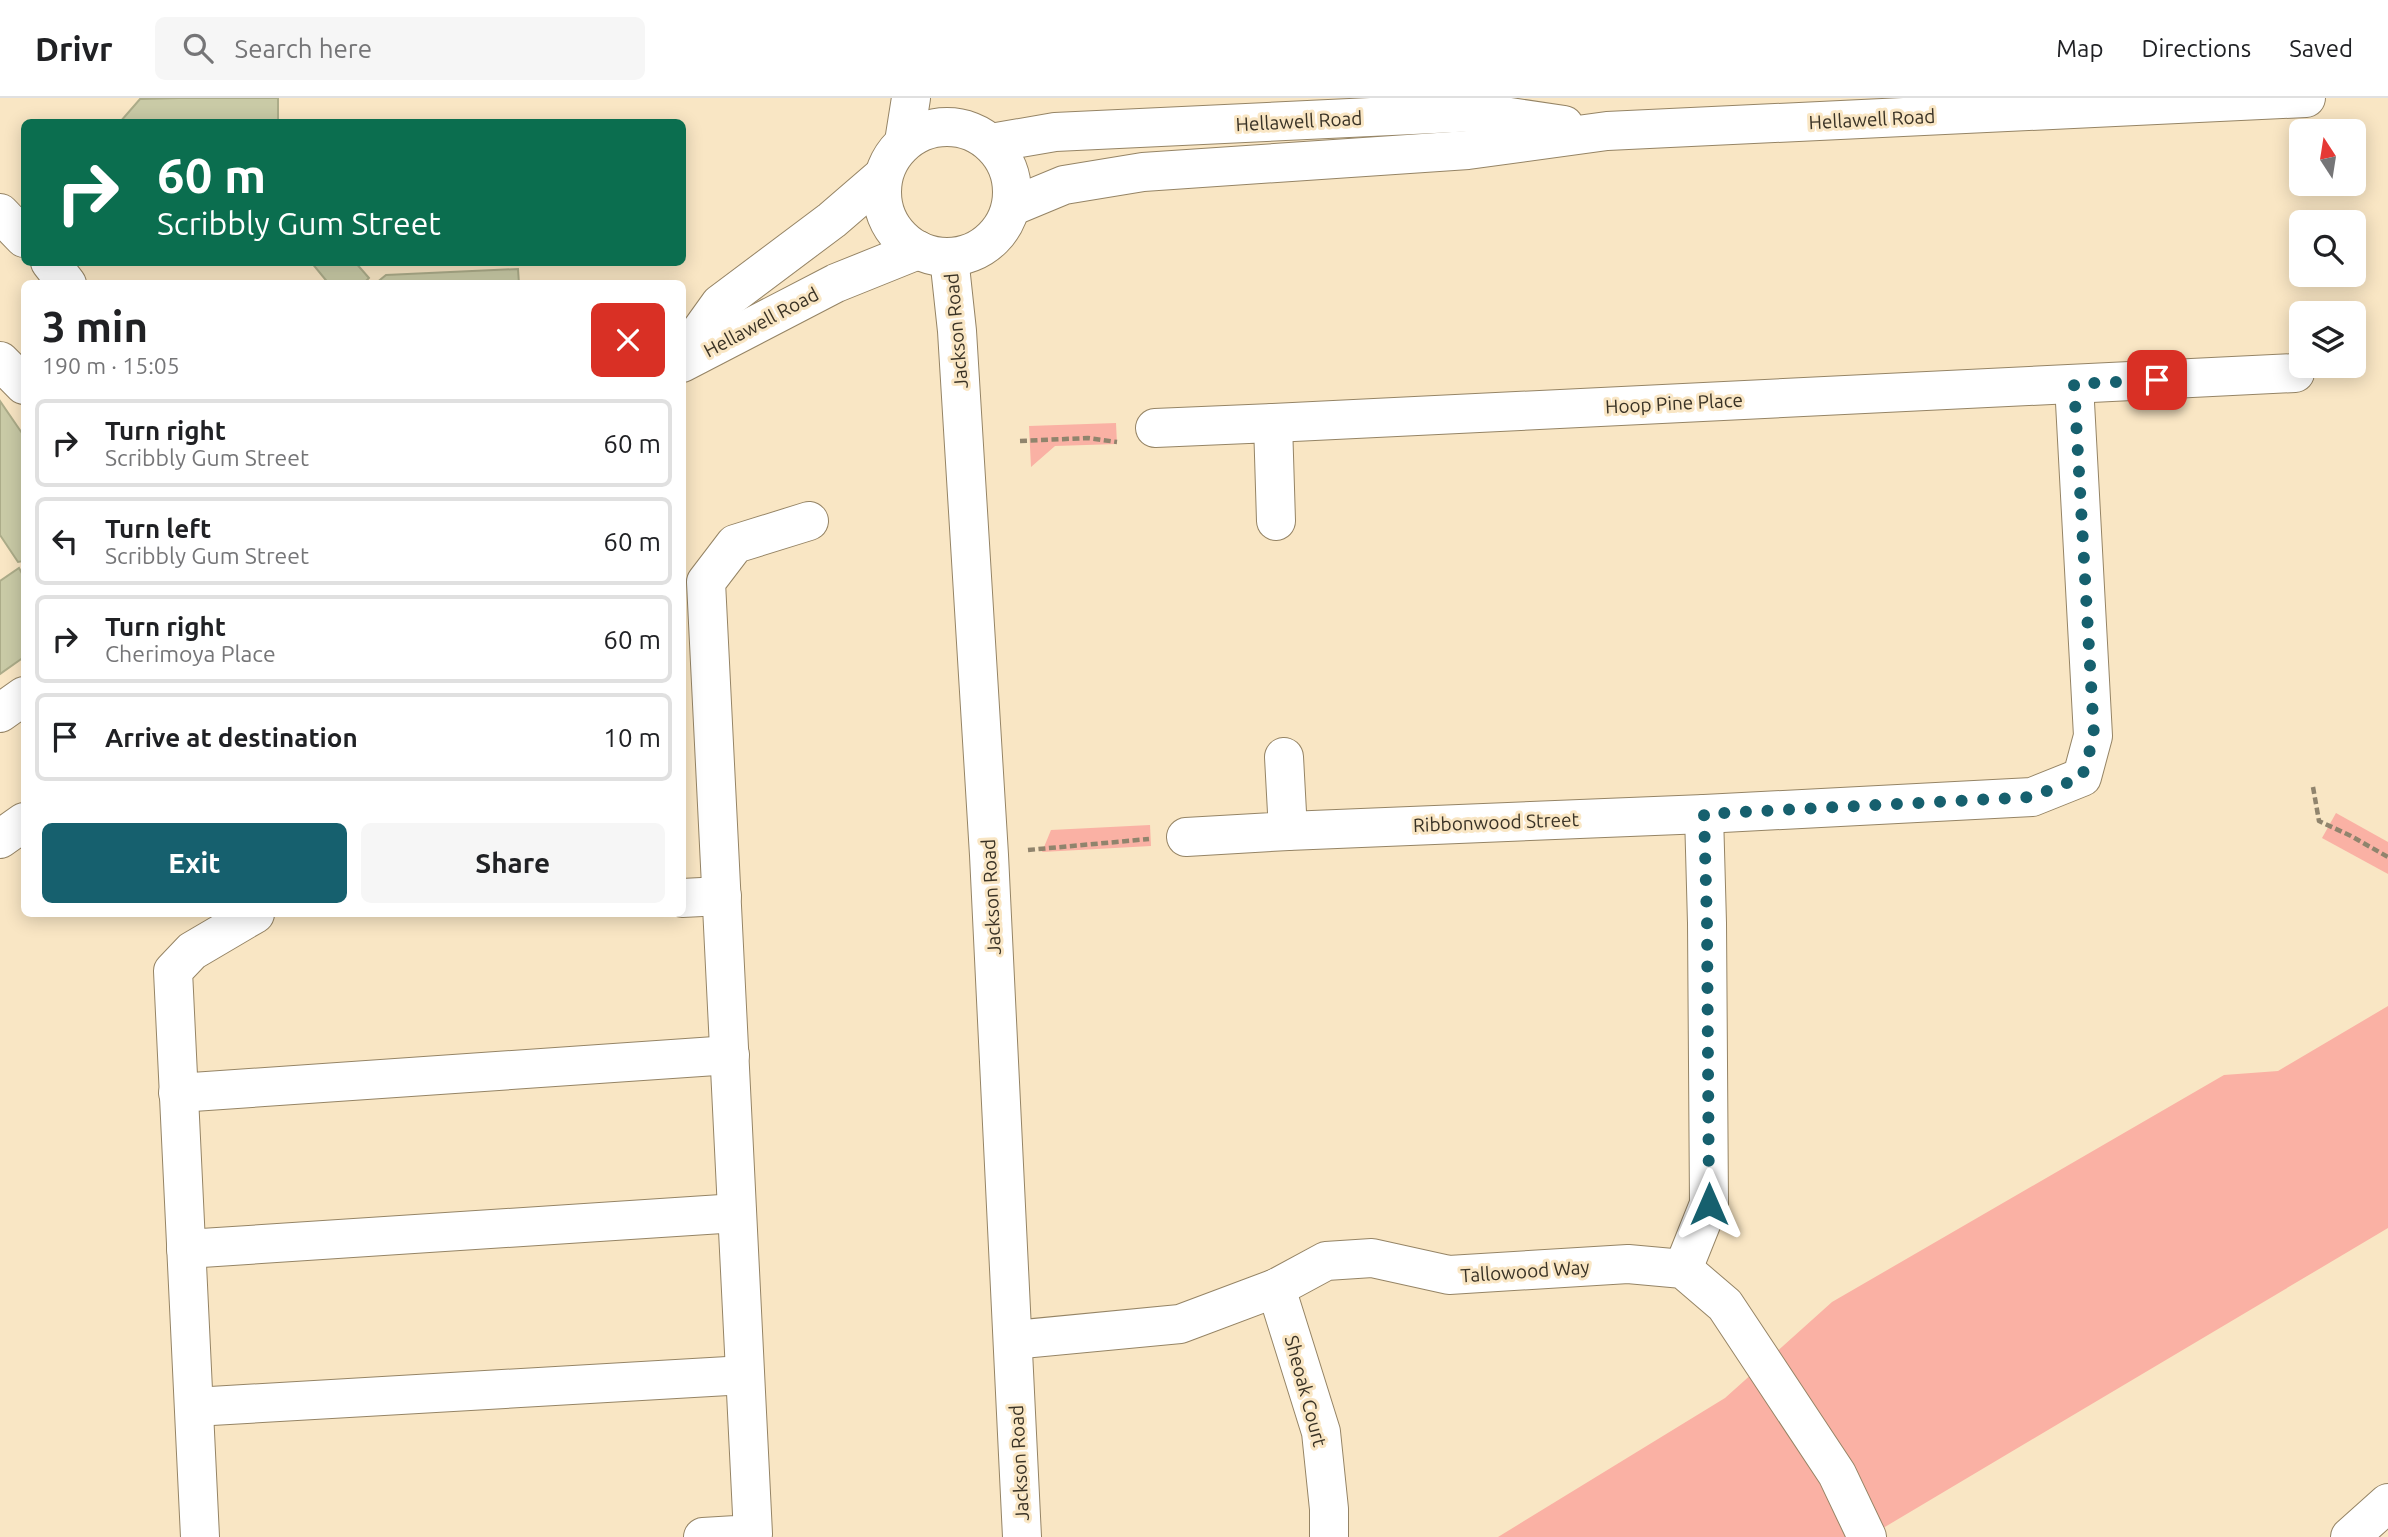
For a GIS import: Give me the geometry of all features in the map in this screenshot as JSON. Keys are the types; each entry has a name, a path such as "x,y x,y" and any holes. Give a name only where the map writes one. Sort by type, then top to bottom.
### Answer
{"street":[{"path":"904,142 911,98"},
{"name":"Hellawell Road","path":"1011,207 1064,185 1143,172 1468,150 1607,131 2306,98"},
{"name":"Hellawell Road","path":"980,124 1055,132 1357,108 1476,112 1607,131"},
{"path":"980,124 1011,173 1011,207 999,233 976,250 933,253 900,237 888,219 882,198 883,176 891,158 904,142 926,130 980,124"},
{"name":"Hellawell Road","path":"686,351 720,304 832,220 883,176"},
{"path":"0,213 21,234"},
{"name":"Hellawell Road","path":"686,361 836,282 933,253"},
{"name":"Jackson Road","path":"933,253 961,382 989,855 1022,1537"},
{"path":"53,266 64,280"},
{"path":"0,362 21,382"},
{"name":"Hoop Pine Place","path":"1155,428 2289,373"},
{"name":"Ribbonwood Street","path":"1186,837 2032,797 2082,777 2094,736 2074,384"},
{"path":"1273,423 1276,521"},
{"path":"703,1537 753,1534 722,896 697,673 706,582 735,544 809,521"},
{"path":"0,713 21,698"},
{"path":"1284,757 1288,831"},
{"path":"1704,814 1709,1204 1683,1269 1725,1305 1837,1474 1867,1537"},
{"path":"0,839 21,823"},
{"path":"686,898 722,896"},
{"path":"200,1537 173,971 192,951 249,917"},
{"path":"178,1093 730,1055"},
{"path":"186,1249 737,1213"},
{"name":"Tallowood Way","path":"1013,1340 1181,1324 1276,1288 1326,1261 1372,1258 1449,1275 1628,1264 1683,1269"},
{"name":"Sheoak Court","path":"1276,1288 1321,1432 1329,1508 1329,1537"},
{"path":"194,1407 745,1375"},
{"path":"2350,1537 2388,1503"}],"path":[{"path":"1020,441 1088,438 1132,444 1155,428"},
{"path":"2313,787 2319,821 2388,857"},
{"path":"989,855 1041,848 1186,837"}],"shaded area":[{"path":"1116,423 1117,444 1055,446 1031,467 1029,426"},
{"path":"2336,813 2388,842 2388,874 2322,838"},
{"path":"1150,825 1151,846 1042,852 1051,830"},
{"path":"2388,1006 2388,1228 1868,1537 1498,1537 1725,1398 1832,1302 2224,1075 2278,1071"}],"building":[{"path":"278,98 278,119 123,119 140,99"},
{"path":"314,266 358,266 369,278 367,280 326,280"},
{"path":"518,269 519,280 380,280 386,275"},
{"path":"0,401 21,432 21,562 18,562 0,535"},
{"path":"19,568 21,659 0,674 0,581"}],"route":[{"path":"1709,1204 1704,814 2032,797 2082,777 2094,736 2074,384 2157,380"}]}
